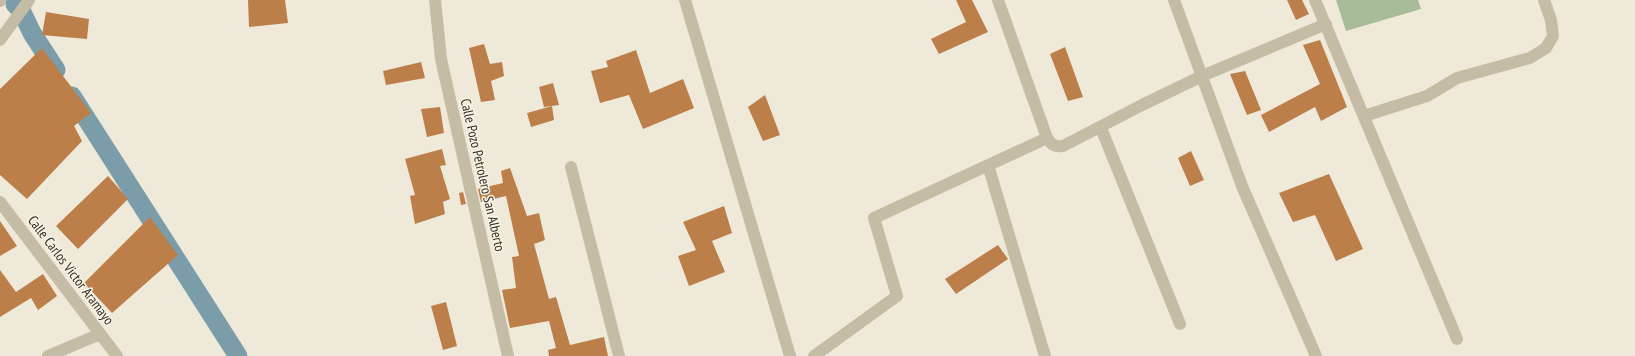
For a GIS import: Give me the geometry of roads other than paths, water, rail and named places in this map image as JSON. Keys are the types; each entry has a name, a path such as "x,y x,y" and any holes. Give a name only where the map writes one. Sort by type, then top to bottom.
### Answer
{"street":[{"path":"0,40 29,0"},
{"name":"Calle Pozo Petrolero San Alberto","path":"435,0 441,59 508,356"},
{"path":"685,0 790,356"},
{"path":"998,0 1047,138 1052,145 1056,147 1063,146 1101,128 1142,105 1202,76 1326,24"},
{"path":"1174,0 1242,186 1316,356"},
{"path":"1316,0 1457,339"},
{"path":"1364,116 1427,96 1457,78 1530,58 1546,48 1552,36 1551,20 1544,0"},
{"path":"1101,128 1180,324"},
{"path":"814,356 898,296 874,218 1047,138"},
{"path":"988,165 1045,356"},
{"path":"570,167 619,356"},
{"name":"Calle Carlos Victor Aramayo","path":"0,202 117,356"},
{"path":"48,356 100,334"}],"waterway":[{"path":"15,4 21,10 32,33 56,70"},
{"path":"72,96 238,356"}]}
